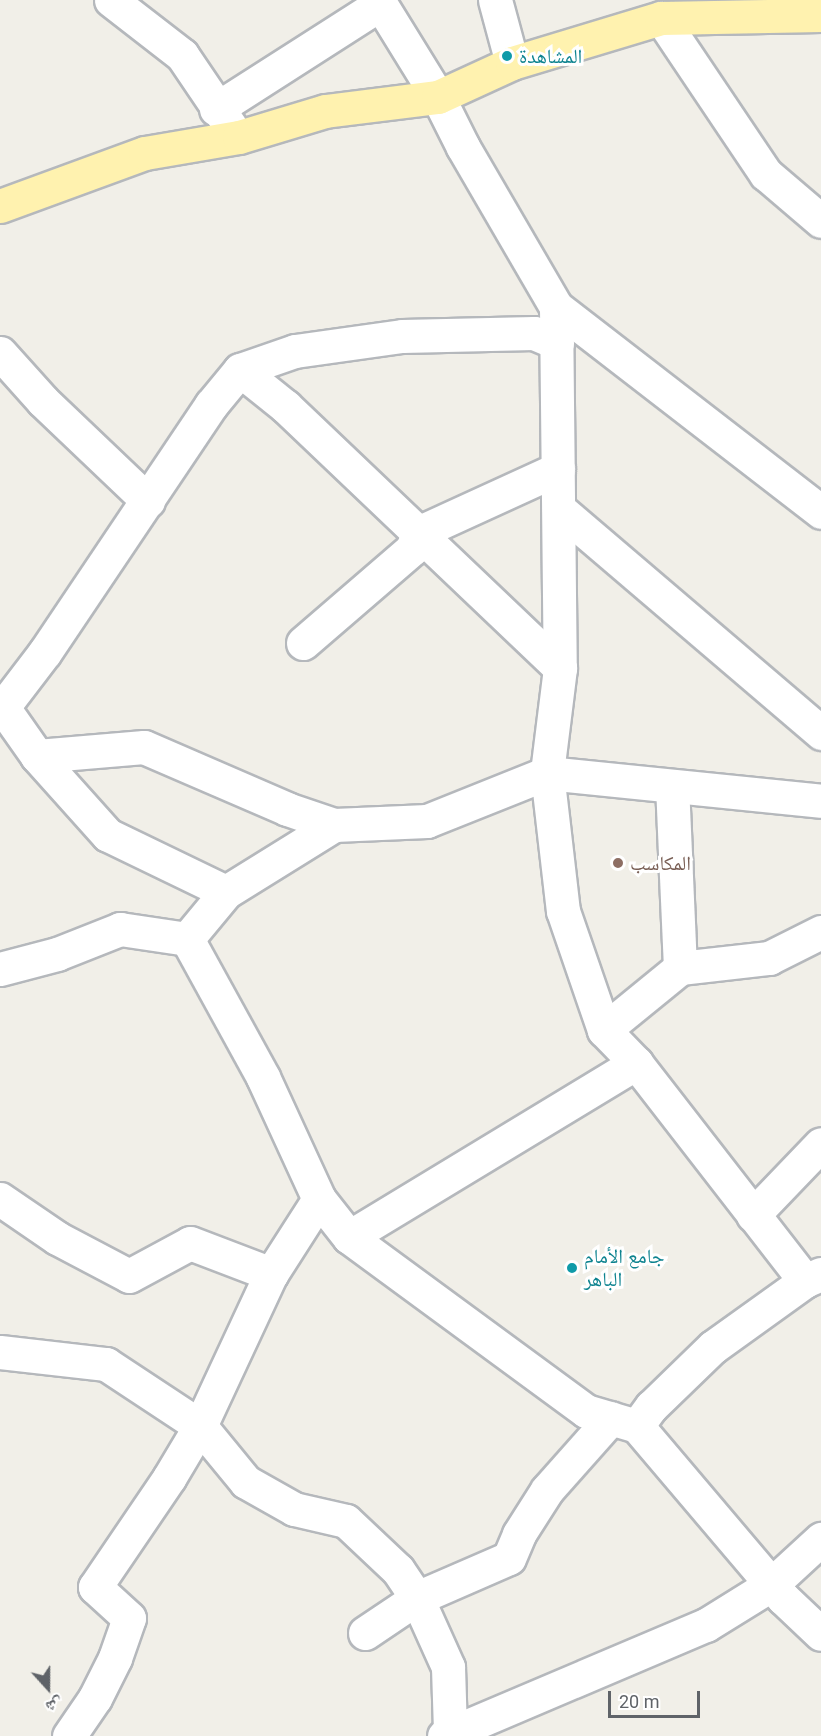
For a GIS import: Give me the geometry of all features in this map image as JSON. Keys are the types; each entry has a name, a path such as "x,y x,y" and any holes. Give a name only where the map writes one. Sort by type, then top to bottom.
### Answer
{"main road":[{"path":"0,206 145,153 239,137 325,111 438,97 512,63 661,18 821,15"}],"street":[{"path":"111,0 182,55 216,109 239,137"},
{"path":"495,0 512,63"},
{"path":"216,109 379,2 438,97 463,147 556,307 821,512"},
{"path":"661,18 766,174 819,217"},
{"path":"365,1633 417,1598 509,1558 519,1534 547,1490 624,1422 651,1407 713,1347 813,1278 753,1215 636,1063 604,1030 563,911 547,773 560,668 556,307"},
{"path":"226,892 108,835 37,756 2,710 148,501 211,405 240,370 295,351 402,336 534,333 557,343"},
{"path":"0,353 43,401 148,501"},
{"path":"240,370 285,406 560,668"},
{"path":"303,643 412,549 418,532 558,469"},
{"path":"559,509 821,733"},
{"path":"37,756 144,747 287,809 334,825 427,821 547,773 821,801"},
{"path":"672,786 680,968"},
{"path":"187,939 226,892 334,825"},
{"path":"0,969 57,954 120,929 187,939"},
{"path":"604,1030 680,968 769,958 821,932"},
{"path":"187,939 263,1077 318,1199 349,1237 586,1411 624,1422 772,1584 821,1634"},
{"path":"349,1237 636,1063"},
{"path":"753,1215 821,1144"},
{"path":"0,1199 57,1238 129,1276 190,1243 271,1274"},
{"path":"69,1736 95,1698 115,1658 129,1618 95,1587 169,1478 200,1426 271,1274 318,1199"},
{"path":"0,1352 106,1364 200,1426 246,1482 294,1509 346,1521 398,1570 417,1598 448,1667 447,1734 706,1625 772,1584 821,1539"}],"place":[{"name":"المشاهدة","path":"507,56"},
{"name":"المكاسب","path":"618,863"},
{"name":"جامع الأمام الباهر","path":"572,1268"}]}
